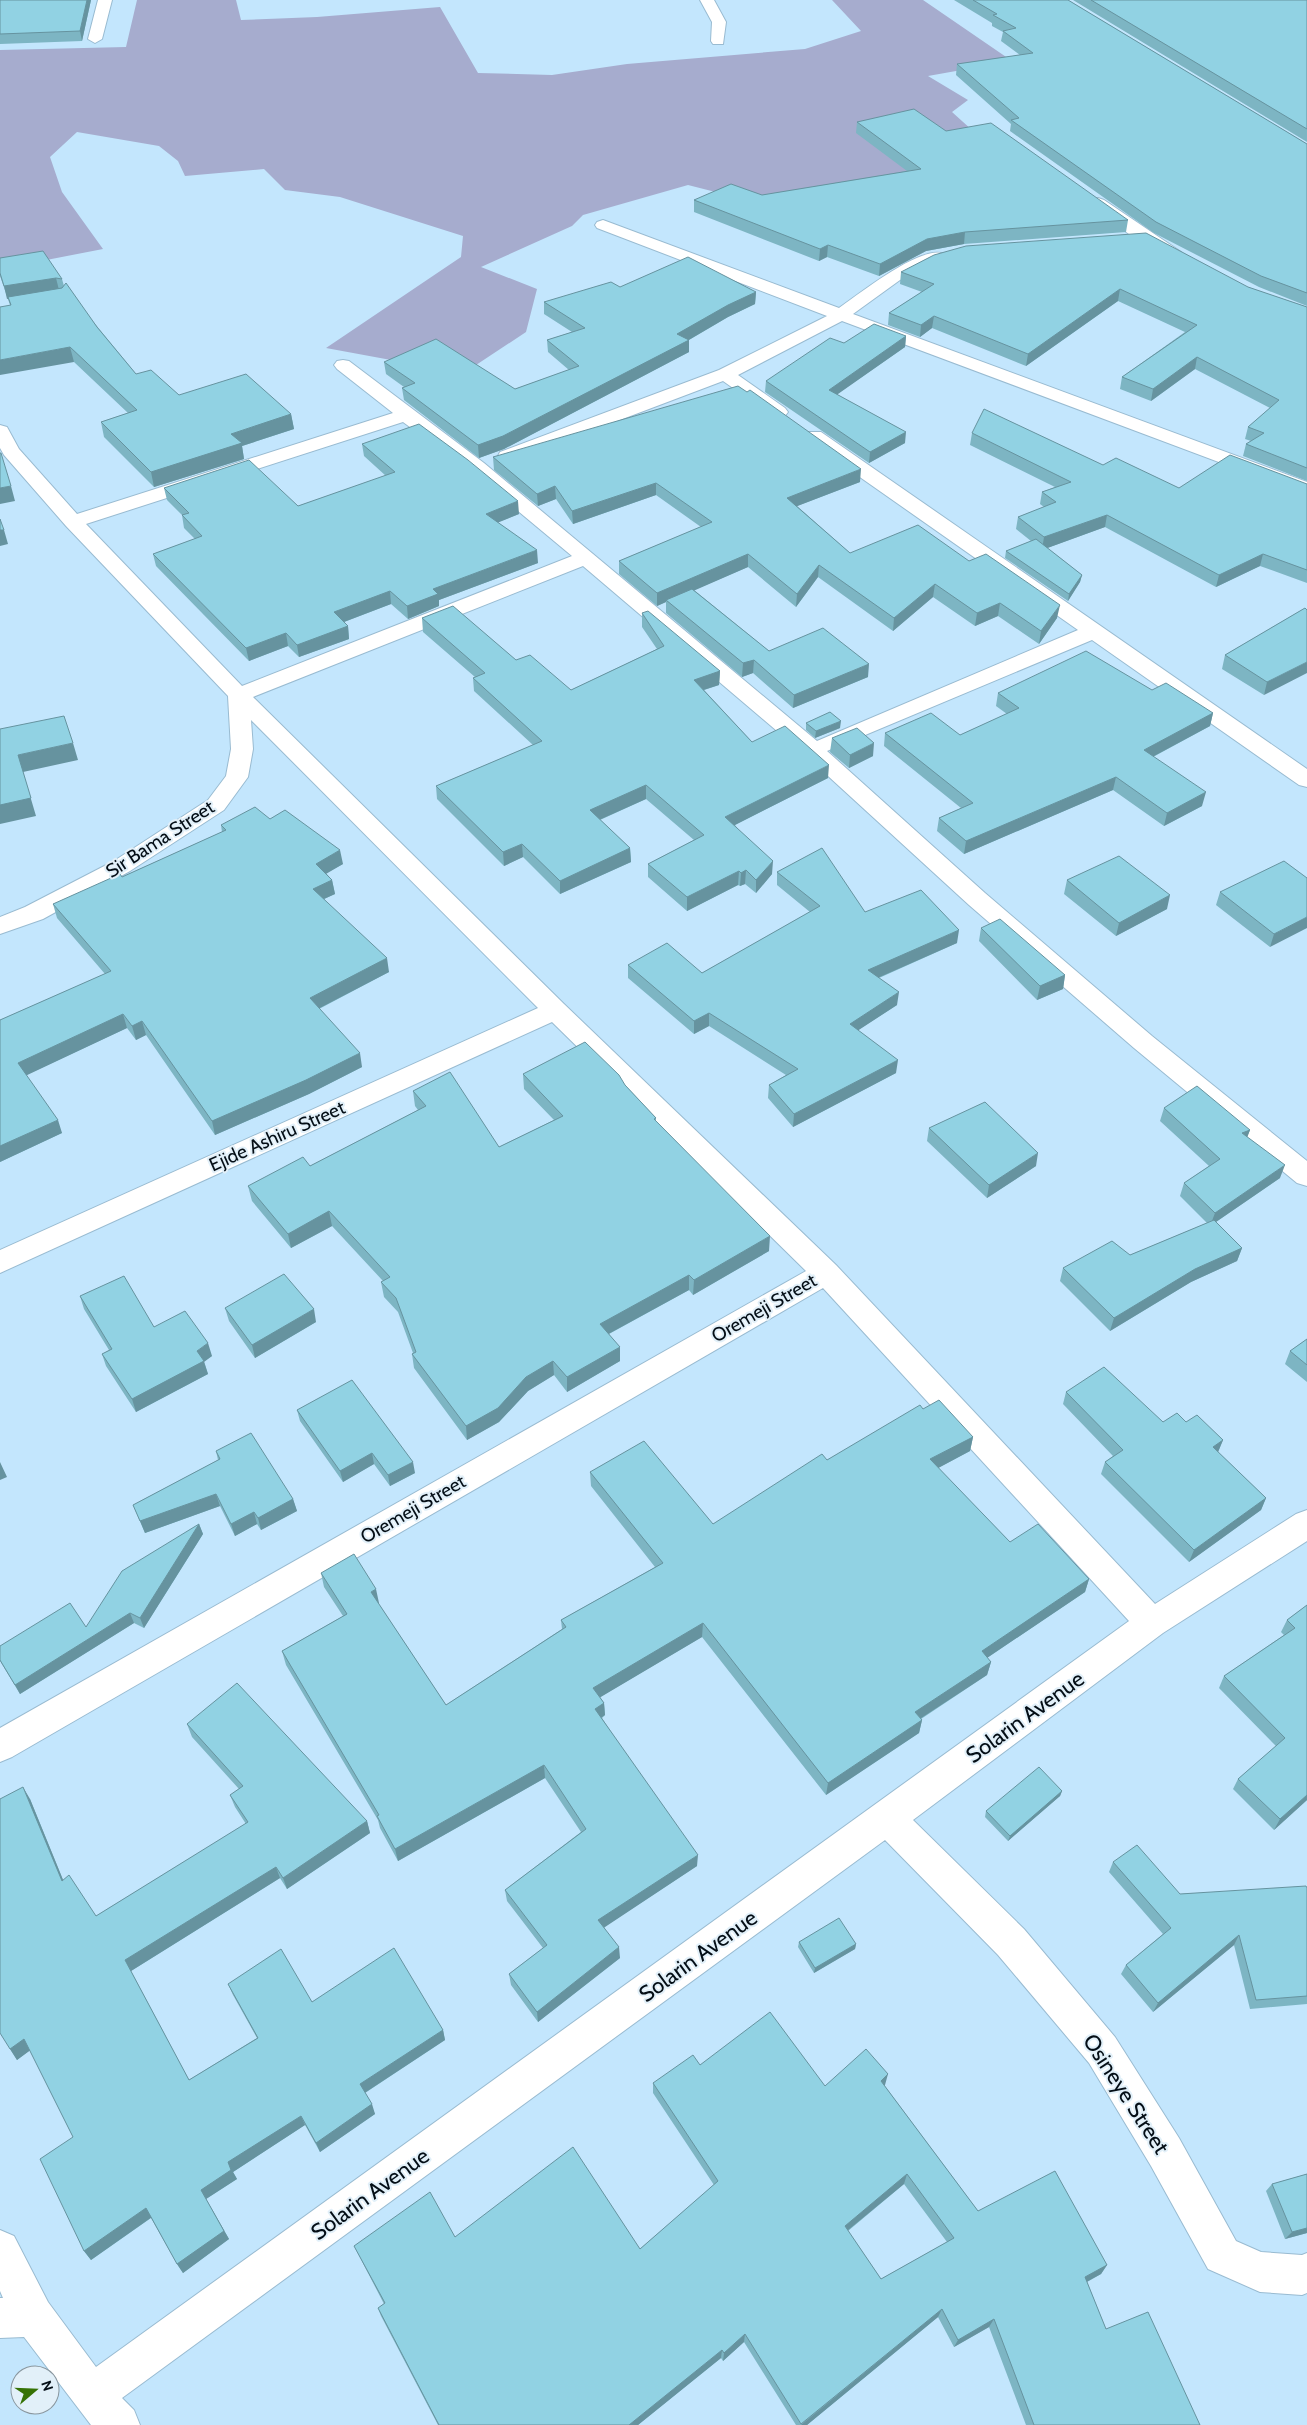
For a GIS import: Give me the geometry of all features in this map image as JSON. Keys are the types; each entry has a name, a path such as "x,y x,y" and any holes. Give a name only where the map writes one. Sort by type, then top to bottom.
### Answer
{"street":[{"path":"95,39 105,0"},
{"path":"707,0 719,22 718,41"},
{"path":"1084,193 1147,238 1191,261"},
{"path":"603,225 839,316 976,364 1307,489"},
{"path":"1117,240 1147,238"},
{"path":"477,467 725,374 839,316 870,291 894,276 933,258 948,254"},
{"path":"343,365 406,415 477,467 586,558 812,749 977,899 1143,1042 1307,1176"},
{"path":"725,374 1307,780"},
{"path":"73,522 406,415"},
{"path":"4,445 73,522 238,695 555,1010 826,1273 1152,1623"},
{"path":"238,695 586,558"},
{"path":"812,749 1094,631"},
{"name":"Sir Bama Street","path":"0,926 34,913 122,866 216,805 236,777 242,749 238,695"},
{"name":"Ejide Ashiru Street","path":"0,1262 555,1010"},
{"name":"Oremeji Street","path":"0,1746 826,1273"},
{"name":"Solarin Avenue","path":"92,2395 887,1818 1152,1623 1307,1523"},
{"name":"Osineye Street","path":"887,1818 1011,1942 1102,2050 1165,2152 1222,2255 1260,2272 1302,2275 1307,2273"},
{"path":"0,2250 17,2317 119,2425"}],"shaded area":[{"path":"137,0 236,0 241,20 317,17 440,7 478,73 552,75 627,64 805,49 861,31 832,0 923,0 1012,61 928,76 968,100 952,112 1003,158 743,199 688,185 583,215 572,226 481,267 537,289 526,332 473,367 391,360 326,348 461,257 463,236 340,197 285,190 264,169 185,176 178,161 159,146 77,132 50,157 62,192 103,249 0,269 0,50 126,47"}],"building":[{"path":"0,0 87,0 80,31 0,34"},
{"path":"973,0 1068,0 1307,144 1307,293 1261,276 1156,222 1011,120 1019,118 957,64 1033,53 1003,31 1016,28 993,15 997,14"},
{"path":"1091,0 1307,0 1307,129"},
{"path":"914,109 946,131 991,123 1128,220 965,232 927,239 880,264 828,245 820,249 694,200 731,184 762,195 921,169 857,122"},
{"path":"1146,233 1248,287 1307,307 1307,468 1246,444 1264,433 1248,427 1279,400 1197,357 1153,389 1122,377 1197,325 1120,289 1028,354 934,316 921,325 889,313 934,284 901,272 934,255 966,246"},
{"path":"43,251 62,279 56,278 4,286 0,273 0,258"},
{"path":"688,257 756,292 728,305 677,334 689,340 503,436 478,445 402,388 415,383 384,362 436,339 515,389 579,366 547,340 585,328 544,302 611,282 620,287"},
{"path":"66,283 97,327 136,374 151,370 179,395 246,374 291,414 231,434 242,443 151,472 101,422 137,410 70,347 0,360 0,307 11,305 8,297 62,288"},
{"path":"874,324 906,336 829,390 906,432 870,452 766,381 830,338 844,343"},
{"path":"738,386 747,392 750,390 861,469 787,498 850,553 918,525 969,561 986,554 1060,605 1041,631 1000,603 977,613 935,584 894,618 819,565 797,594 748,554 657,593 619,561 712,522 656,483 572,511 555,486 537,494 493,457"},
{"path":"984,409 1103,465 1116,458 1179,488 1230,455 1307,484 1307,570 1263,554 1219,575 1107,515 1044,537 1018,517 1056,502 1042,492 1071,482 972,433"},
{"path":"419,424 468,460 518,501 486,514 537,550 433,589 438,594 407,606 390,591 334,612 348,626 297,645 286,633 246,648 153,554 202,536 182,515 189,513 164,488 249,460 298,506 395,472 362,444"},
{"path":"0,453 11,486 0,488"},
{"path":"0,519 4,530 0,530"},
{"path":"1036,539 1082,575 1069,594 1006,551"},
{"path":"692,589 769,651 823,628 869,664 794,695 754,660 743,663 666,600"},
{"path":"453,606 516,660 530,655 571,690 664,646 642,613 648,611 720,671 694,680 752,742 785,726 829,765 725,817 773,861 756,880 746,870 741,873 739,871 687,897 648,864 704,835 646,785 590,810 630,848 560,881 522,844 503,852 436,786 542,741 473,678 485,673 422,618"},
{"path":"1305,608 1307,610 1307,662 1267,682 1225,655"},
{"path":"1086,651 1152,690 1166,683 1213,713 1144,750 1206,792 1167,813 1116,777 966,841 939,818 973,803 885,733 931,713 960,735 1019,708 998,693"},
{"path":"830,712 841,721 816,731 806,723"},
{"path":"64,716 73,743 18,755 31,798 0,805 0,729"},
{"path":"857,728 874,743 850,755 832,738"},
{"path":"255,807 270,819 285,810 340,850 316,864 332,880 313,889 387,958 310,998 360,1053 306,1080 212,1121 142,1021 132,1026 123,1014 18,1063 58,1120 0,1146 0,1020 111,971 53,904 120,874 122,877 226,830 221,825"},
{"path":"822,848 865,912 921,890 959,930 868,970 899,992 850,1024 898,1060 794,1114 769,1085 798,1069 709,1013 694,1021 628,965 667,943 702,973 820,906 777,872"},
{"path":"1119,856 1170,895 1119,923 1067,880"},
{"path":"1284,861 1307,878 1307,917 1274,934 1220,892"},
{"path":"1000,919 1065,975 1040,986 981,928"},
{"path":"585,1042 619,1075 625,1085 656,1118 654,1119 770,1236 694,1280 689,1275 600,1324 620,1347 567,1377 553,1361 526,1377 498,1408 466,1426 412,1354 416,1352 396,1298 381,1282 390,1277 329,1211 288,1234 248,1186 303,1157 310,1166 426,1106 413,1091 450,1072 499,1147 563,1116 523,1074"},
{"path":"1197,1086 1250,1130 1242,1133 1285,1165 1215,1213 1184,1183 1220,1159 1164,1108"},
{"path":"985,1102 1038,1153 989,1185 929,1128"},
{"path":"1214,1220 1242,1248 1195,1269 1114,1318 1063,1268 1112,1241 1130,1255"},
{"path":"284,1274 314,1309 252,1345 225,1308"},
{"path":"124,1276 154,1327 185,1311 208,1343 197,1351 204,1361 132,1399 102,1354 112,1349 80,1296"},
{"path":"1307,1339 1307,1365 1290,1351"},
{"path":"1104,1367 1163,1422 1177,1413 1186,1422 1197,1415 1223,1440 1213,1447 1266,1498 1194,1550 1105,1462 1123,1450 1066,1392"},
{"path":"352,1380 413,1462 388,1475 372,1453 340,1471 297,1410"},
{"path":"939,1400 973,1437 930,1459 1010,1542 1038,1524 1089,1579 982,1651 991,1662 915,1712 922,1720 828,1783 703,1623 593,1688 604,1703 595,1709 698,1855 598,1920 619,1947 537,2012 509,1974 547,1945 505,1890 586,1829 544,1765 395,1849 377,1816 379,1815 282,1651 347,1614 321,1573 354,1554 376,1589 371,1592 446,1705 566,1627 561,1620 663,1563 590,1472 644,1441 713,1524 822,1454 827,1460 920,1405 923,1409"},
{"path":"251,1433 293,1499 258,1518 254,1512 231,1524 216,1494 140,1521 133,1505 220,1459 216,1451"},
{"path":"199,1524 140,1618 130,1613 15,1685 0,1660 0,1646 70,1603 86,1627 122,1571"},
{"path":"1307,1605 1307,1795 1280,1819 1238,1779 1285,1738 1224,1676 1295,1628 1287,1620"},
{"path":"237,1683 367,1821 283,1878 276,1867 125,1960 189,2080 258,2038 228,1984 281,1949 312,2002 394,1948 443,2030 360,2084 372,2104 316,2143 301,2116 228,2162 231,2170 201,2190 224,2231 177,2264 146,2208 84,2251 40,2159 73,2137 24,2039 10,2049 0,2033 0,1799 23,1787 62,1881 69,1875 96,1916 248,1822 230,1795 243,1786 187,1724"},
{"path":"1039,1767 1062,1791 1010,1836 986,1811"},
{"path":"1137,1845 1180,1894 1306,1886 1307,1996 1256,2000 1239,1935 1158,2003 1126,1965 1171,1928 1113,1862"},
{"path":"839,1918 856,1944 815,1968 799,1942"},
{"path":"770,2012 825,2086 866,2049 888,2074 881,2081 978,2211 1055,2171 1107,2265 1085,2277 1106,2329 1148,2312 1200,2425 1034,2425 994,2319 958,2340 942,2309 801,2424 745,2334 724,2353 722,2350 629,2425 439,2425 378,2308 385,2303 354,2246 430,2192 455,2237 573,2147 640,2249 718,2181 653,2083 693,2055 700,2065","holes":["907,2174 954,2238 881,2279 845,2226"]},
{"path":"1307,2174 1307,2228 1292,2232 1272,2184"}]}
